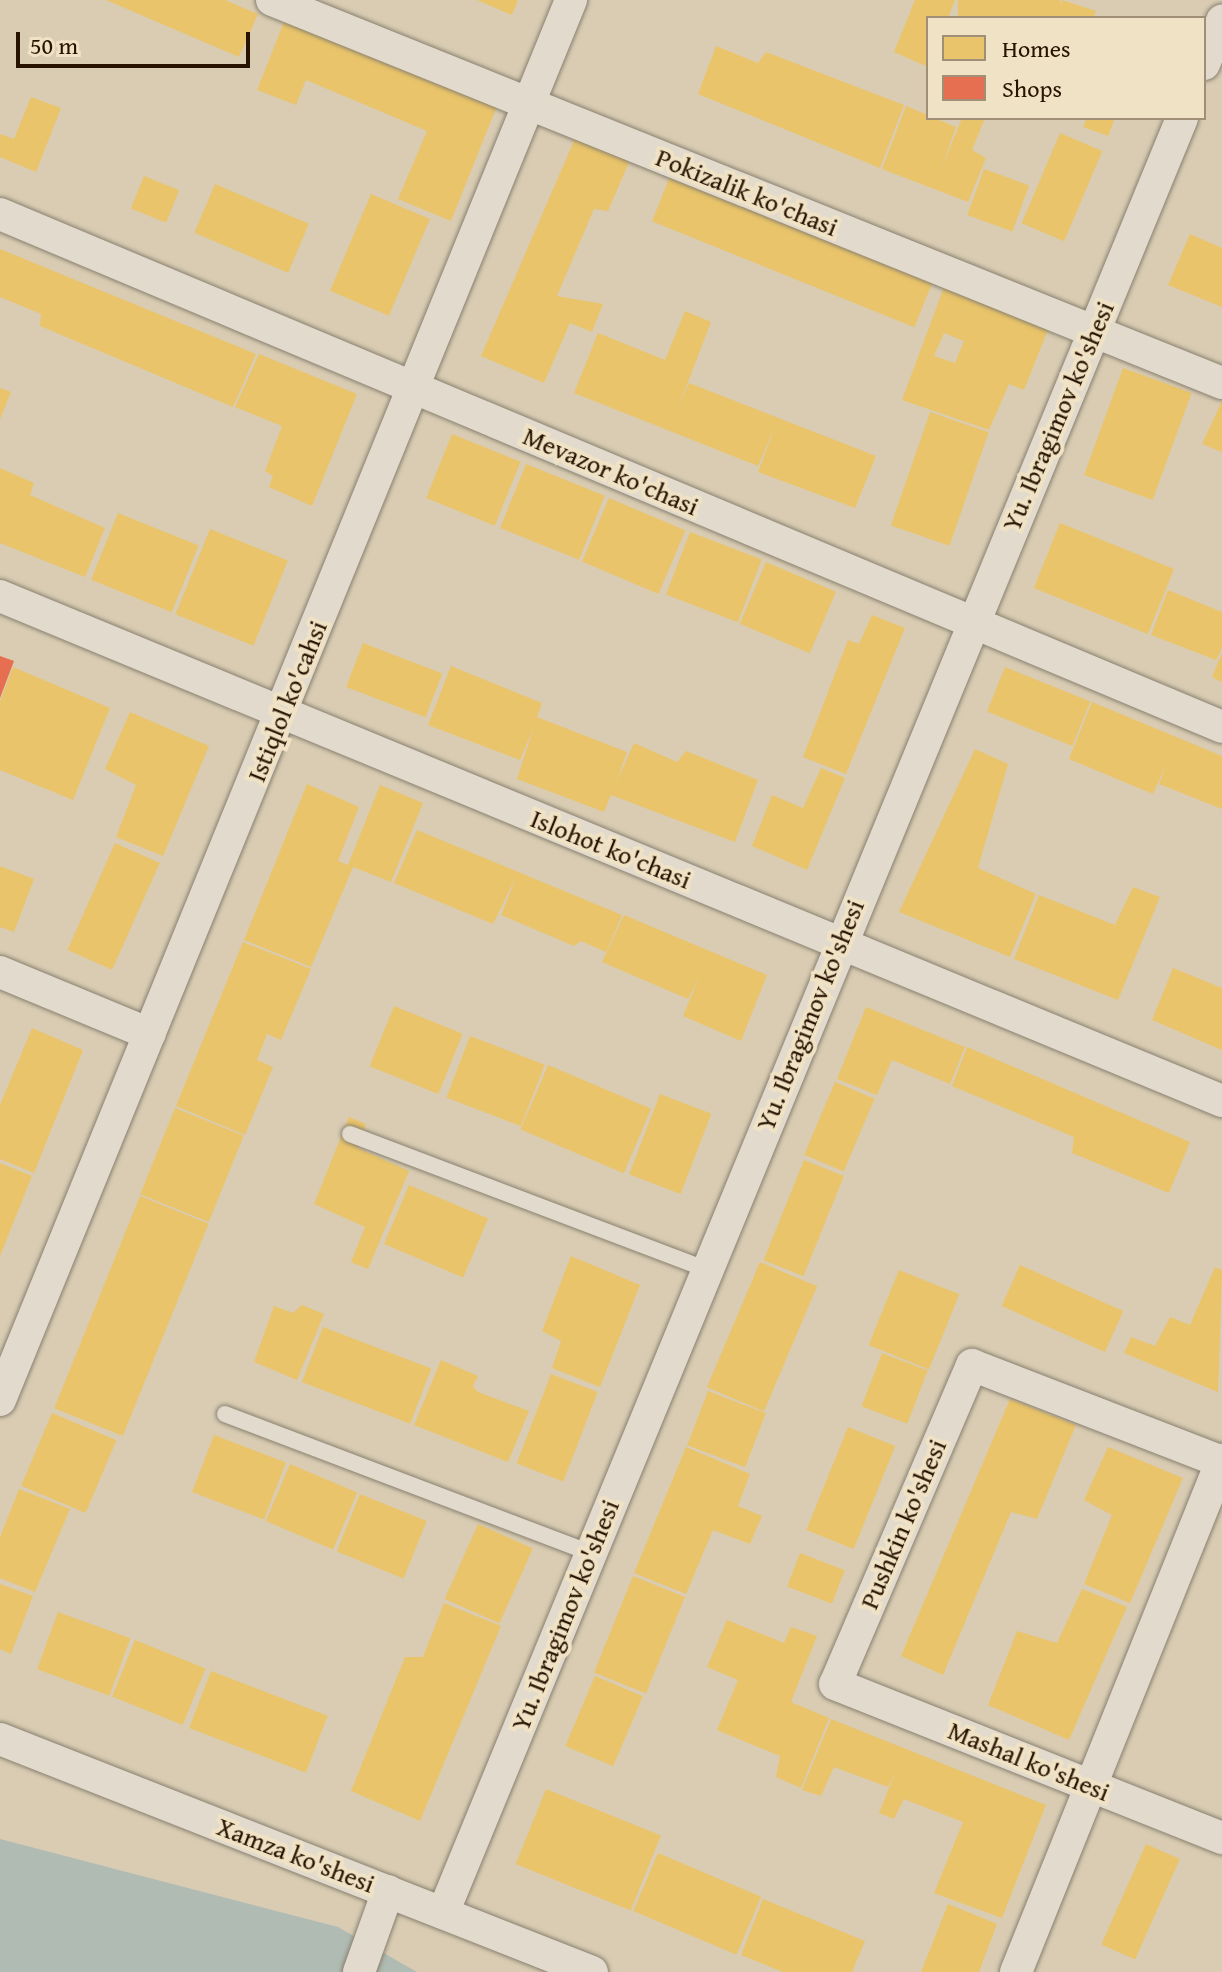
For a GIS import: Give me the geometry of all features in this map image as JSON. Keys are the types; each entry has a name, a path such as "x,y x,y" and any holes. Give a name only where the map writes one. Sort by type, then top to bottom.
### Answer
{"street":[{"name":"Pokizalik ko'chasi","path":"272,0 1222,383"},
{"name":"Istiqlol ko'cahsi","path":"0,1400 12,1339 150,1034 571,0"},
{"path":"1206,59 1222,21"},
{"name":"Yu. Ibragimov ko'shesi","path":"443,1913 839,943 1181,120"},
{"name":"Mevazor ko'chasi","path":"0,214 1222,727"},
{"name":"Islohot ko'chasi","path":"0,596 1222,1101"},
{"path":"0,972 150,1034"},
{"name":"Pushkin ko'shesi","path":"835,1684 972,1365 1222,1461"},
{"path":"1016,1972 1222,1461"},
{"name":"Mashal ko'shesi","path":"835,1684 1222,1838"},
{"name":"Xamza ko'shesi","path":"0,1739 592,1972"},
{"path":"359,1972 388,1891"}],"lane":[{"path":"350,1134 706,1269"},
{"path":"225,1414 590,1553"}],"shaded area":[{"path":"0,1839 338,1927 417,1972 0,1972"}],"building: Homes":[{"path":"106,0 225,0 258,14 239,57"},
{"path":"477,0 518,0 512,15"},
{"path":"915,0 955,0 949,16 926,16 926,66 894,52"},
{"path":"958,0 1060,0 1060,16 958,16"},
{"path":"1062,0 1096,11 1094,16 1055,16"},
{"path":"286,17 503,91 451,221 398,199 427,131 306,80 296,105 257,90"},
{"path":"716,46 758,63 766,52 904,105 880,168 698,94"},
{"path":"31,97 61,108 36,172 0,157 0,134 14,139"},
{"path":"906,106 926,114 926,120 939,120 956,127 941,170 961,120 984,120 972,150 986,158 968,202 882,169"},
{"path":"1086,120 1114,120 1108,136 1083,127"},
{"path":"1060,133 1102,151 1064,241 1022,223"},
{"path":"576,136 630,160 608,211 594,209 557,296 603,304 592,332 570,323 544,383 481,356"},
{"path":"984,169 1029,185 1012,231 967,215"},
{"path":"671,174 933,280 914,327 652,221"},
{"path":"144,176 179,190 166,223 131,208"},
{"path":"215,184 309,224 288,273 194,233"},
{"path":"371,194 430,219 389,316 330,291"},
{"path":"1190,234 1222,248 1222,307 1168,285"},
{"path":"0,249 256,354 233,407 40,326 41,314 0,297"},
{"path":"953,263 1053,317 1024,390 1009,384 989,430 902,400","holes":["944,333 964,341 955,363 934,356"]},
{"path":"685,311 711,322 678,408 689,383 876,456 855,508 758,472 776,424 758,466 574,393 598,333 665,360"},
{"path":"259,354 357,394 312,506 269,487 273,476 265,471 282,426 235,407"},
{"path":"1123,368 1192,393 1153,500 1084,475"},
{"path":"0,388 11,392 0,419"},
{"path":"1222,401 1222,452 1202,444"},
{"path":"930,412 989,432 950,546 891,525"},
{"path":"452,434 521,462 495,526 426,498"},
{"path":"526,464 605,496 579,560 500,528"},
{"path":"0,468 34,483 30,495 105,528 85,577 0,543"},
{"path":"609,498 685,530 658,594 582,562"},
{"path":"118,513 199,546 172,612 91,580"},
{"path":"1060,523 1174,569 1148,634 1034,588"},
{"path":"210,529 288,560 253,646 176,614"},
{"path":"690,532 762,560 738,622 666,595"},
{"path":"766,562 836,592 810,653 740,624"},
{"path":"1168,590 1222,612 1222,648 1216,660 1151,635"},
{"path":"872,615 905,628 846,774 803,757 848,640 859,644"},
{"path":"363,643 442,673 426,717 346,687"},
{"path":"1222,653 1222,682 1212,677"},
{"path":"451,666 542,703 537,717 627,752 616,783 634,743 677,762 686,751 758,780 735,842 611,795 604,812 517,779 533,729 520,760 428,725"},
{"path":"13,667 110,708 73,800 0,770 0,701"},
{"path":"1005,667 1090,701 1072,746 987,712"},
{"path":"1092,702 1222,756 1222,809 1159,784 1166,764 1153,794 1069,759"},
{"path":"130,712 209,746 163,856 116,837 136,785 105,769"},
{"path":"975,749 1008,764 978,868 1036,894 1010,957 899,912"},
{"path":"821,768 845,778 807,870 752,846 772,795 803,808"},
{"path":"307,784 359,807 338,861 348,865 380,785 423,803 391,882 353,867 311,967 244,940"},
{"path":"417,830 622,915 606,952 581,941 574,946 501,915 517,875 493,924 394,883"},
{"path":"115,843 160,863 112,970 67,950"},
{"path":"0,866 34,879 14,932 0,927"},
{"path":"1133,887 1160,897 1118,1000 1014,959 1039,895 1115,925"},
{"path":"624,915 767,975 741,1041 683,1016 699,977 688,999 602,962"},
{"path":"243,942 311,969 281,1040 267,1034 257,1060 273,1067 245,1135 176,1106"},
{"path":"1173,968 1222,988 1222,1050 1152,1020"},
{"path":"394,1006 463,1034 438,1094 370,1066"},
{"path":"866,1007 965,1047 950,1084 892,1060 877,1095 837,1079"},
{"path":"32,1028 83,1050 34,1173 0,1159 0,1105"},
{"path":"470,1036 545,1065 521,1126 446,1098"},
{"path":"967,1047 1190,1142 1169,1193 1072,1153 1074,1137 952,1086"},
{"path":"548,1065 651,1109 624,1173 521,1129"},
{"path":"835,1082 875,1099 844,1172 804,1155"},
{"path":"660,1094 711,1114 681,1194 629,1174"},
{"path":"175,1108 244,1136 209,1222 140,1194"},
{"path":"349,1117 366,1124 358,1148 409,1171 368,1269 351,1262 365,1227 314,1204"},
{"path":"804,1160 844,1176 803,1276 764,1260"},
{"path":"0,1163 32,1176 0,1256"},
{"path":"409,1185 488,1219 463,1278 384,1244"},
{"path":"140,1196 209,1224 123,1436 54,1408"},
{"path":"571,1256 640,1285 600,1387 552,1368 561,1341 542,1331"},
{"path":"760,1262 817,1286 764,1411 707,1387"},
{"path":"1020,1265 1123,1311 1105,1352 1002,1306"},
{"path":"1215,1267 1222,1270 1218,1392 1124,1353 1131,1337 1155,1346 1170,1317 1190,1325"},
{"path":"899,1270 959,1294 929,1369 869,1345"},
{"path":"302,1305 324,1314 297,1380 254,1362 274,1306 293,1313"},
{"path":"323,1327 431,1369 410,1424 302,1382"},
{"path":"882,1353 928,1371 907,1424 862,1406"},
{"path":"441,1360 478,1376 473,1386 478,1392 529,1411 508,1462 414,1425"},
{"path":"551,1374 598,1392 563,1482 517,1464"},
{"path":"708,1391 766,1413 745,1467 687,1445"},
{"path":"1010,1399 1076,1425 1037,1519 1011,1512 943,1675 901,1656"},
{"path":"52,1413 116,1440 86,1513 21,1486"},
{"path":"848,1427 895,1446 854,1549 806,1530"},
{"path":"214,1435 286,1463 264,1520 192,1492"},
{"path":"686,1447 750,1474 738,1506 762,1516 750,1544 713,1530 686,1594 634,1573"},
{"path":"1108,1447 1183,1478 1130,1603 1084,1584 1112,1515 1084,1500"},
{"path":"290,1464 357,1493 333,1550 266,1521"},
{"path":"19,1489 70,1509 35,1592 0,1578 0,1537"},
{"path":"360,1494 427,1521 404,1578 337,1551"},
{"path":"478,1524 533,1548 499,1623 445,1599"},
{"path":"800,1553 845,1570 832,1604 787,1587"},
{"path":"633,1576 685,1597 646,1693 594,1672"},
{"path":"0,1584 33,1596 11,1654 0,1649"},
{"path":"1082,1589 1127,1607 1069,1740 988,1705 1017,1631 1057,1643"},
{"path":"444,1603 501,1626 420,1821 351,1791 405,1657 423,1657"},
{"path":"58,1612 130,1638 109,1696 37,1669"},
{"path":"727,1620 784,1643 791,1627 817,1636 791,1702 829,1718 801,1788 776,1777 780,1756 717,1730 738,1680 707,1667"},
{"path":"135,1640 205,1668 183,1725 112,1697"},
{"path":"211,1671 328,1716 306,1773 189,1728"},
{"path":"595,1676 643,1696 613,1766 565,1746"},
{"path":"831,1719 1046,1805 1002,1918 934,1893 963,1822 904,1799 894,1819 879,1813 895,1773 888,1787 834,1767 821,1796 802,1790"},
{"path":"546,1789 661,1835 631,1911 516,1864"},
{"path":"1146,1844 1180,1859 1135,1960 1101,1944"},
{"path":"658,1853 761,1897 736,1955 633,1911"},
{"path":"763,1899 865,1941 852,1972 783,1972 741,1955"},
{"path":"948,1904 997,1924 979,1972 921,1972"}],"building: Shops":[{"path":"0,656 14,661 0,698"}]}
